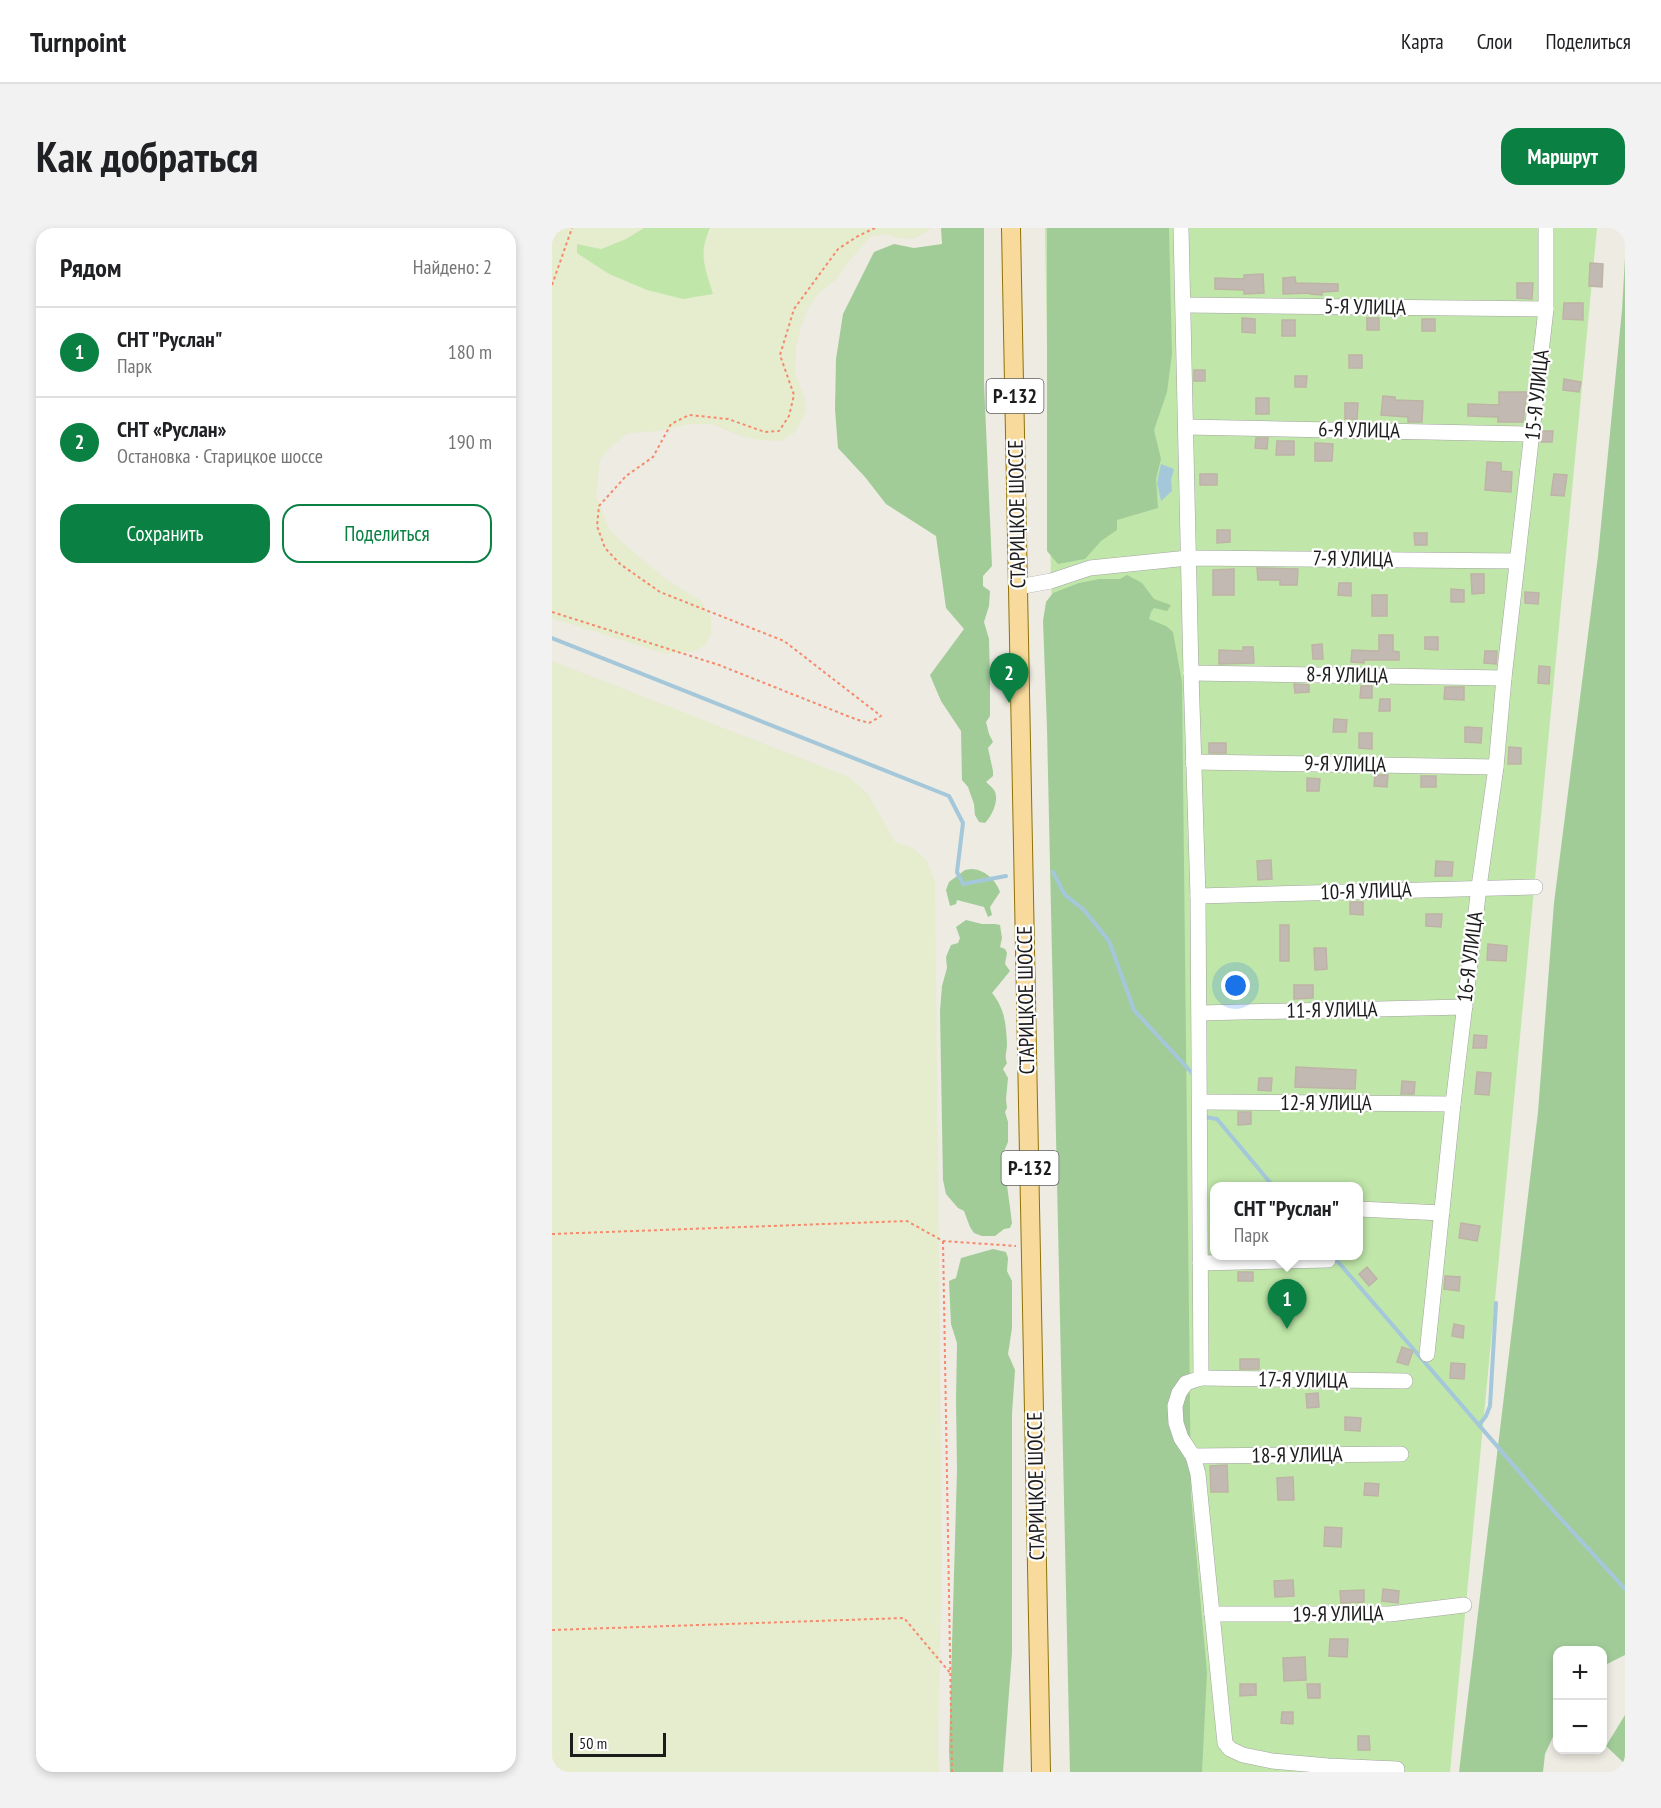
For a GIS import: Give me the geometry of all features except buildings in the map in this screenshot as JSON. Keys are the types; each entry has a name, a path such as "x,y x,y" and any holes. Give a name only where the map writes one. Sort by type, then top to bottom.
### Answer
{"main road":[{"name":"СТАРИЦКОЕ ШОССЕ","path":"1011,228 1041,1772"}],"street":[{"path":"1181,228 1198,896 1201,1378 1186,1383 1179,1393 1175,1406 1176,1423 1181,1438 1193,1456 1198,1474 1225,1743 1230,1749 1243,1755 1272,1761 1397,1769"},
{"name":"15-Я УЛИЦА","path":"1517,561 1546,309 1546,228"},
{"name":"5-Я УЛИЦА","path":"1184,305 1546,309"},
{"name":"6-Я УЛИЦА","path":"1186,427 1532,434"},
{"name":"7-Я УЛИЦА","path":"1018,587 1051,581 1090,568 1188,558 1517,561"},
{"name":"16-Я УЛИЦА","path":"1427,1354 1464,1007 1496,767 1517,561"},
{"name":"8-Я УЛИЦА","path":"1191,673 1504,678"},
{"name":"9-Я УЛИЦА","path":"1193,762 1496,767"},
{"name":"10-Я УЛИЦА","path":"1198,896 1535,887"},
{"name":"11-Я УЛИЦА","path":"1200,1013 1464,1007"},
{"name":"12-Я УЛИЦА","path":"1200,1102 1453,1104"},
{"path":"1363,1209 1442,1213"},
{"path":"1200,1263 1328,1260"},
{"name":"17-Я УЛИЦА","path":"1201,1378 1405,1382"},
{"name":"18-Я УЛИЦА","path":"1193,1456 1401,1454"},
{"name":"19-Я УЛИЦА","path":"1212,1614 1390,1614 1464,1605"}],"path":[{"path":"552,285 572,228"},
{"path":"552,612 719,665 855,719 869,723 881,716 784,641 660,592 620,564 605,549 597,526 599,506 626,476 653,457 671,424 689,415 728,419 765,432 779,431 789,416 794,395 780,355 794,309 838,249 875,228"},
{"path":"552,1234 907,1221 943,1241 1031,1247"},
{"path":"943,1241 952,1772"},
{"path":"552,1630 904,1618 951,1674"}],"green space":[{"path":"552,228 644,228 626,239 600,249 577,244 577,252 609,274 647,290 712,293 703,258 704,242 710,228 932,228 914,239 897,238 886,234 871,236 848,262 836,280 821,291 808,308 796,348 795,372 804,397 806,411 795,432 781,441 761,440 744,437 711,424 690,424 658,431 628,433 600,459 596,496 609,529 664,578 701,601 711,617 711,635 705,645 694,651 665,654 552,618"},
{"path":"644,228 710,228 704,246 704,261 713,294 683,299 647,290 609,274 577,253 577,244 601,249 626,239"},
{"path":"941,228 984,228 984,382 992,566 983,576 983,586 990,591 989,606 984,622 989,639 990,681 990,716 986,722 993,742 988,748 993,776 986,782 996,794 993,812 985,823 979,822 975,815 968,787 962,780 961,731 941,701 930,675 964,629 946,608 936,536 886,504 838,448 835,409 836,359 843,314 874,252 894,244 914,248 942,244"},
{"path":"1045,228 1597,228 1450,1772 1100,1772 1051,581"},
{"path":"1047,228 1169,228 1172,354 1167,392 1154,430 1161,459 1156,479 1158,508 1117,520 1117,530 1101,541 1085,559 1058,564 1047,551"},
{"path":"1625,258 1625,1655 1607,1664 1607,1646 1553,1646 1553,1737 1545,1754 1543,1772 1459,1772 1538,1112 1554,903 1598,556"},
{"path":"1127,575 1142,583 1154,599 1171,605 1167,611 1154,608 1149,619 1166,626 1173,632 1182,682 1191,1496 1207,1673 1202,1772 1070,1772 1043,621 1046,602 1053,593 1079,583 1099,579 1120,579"},
{"path":"552,661 849,777 868,794 895,842 913,848 927,861 935,883 942,1559 939,1772 552,1772"},
{"path":"976,869 989,876 996,883 1000,892 990,907 992,915 988,917 984,907 957,900 956,904 950,906 946,890 949,882 965,870"},
{"path":"966,920 1000,925 1002,938 1000,947 1007,953 1005,964 1010,971 992,993 1002,1011 1006,1030 1007,1063 1003,1069 1008,1078 1005,1112 1008,1122 1008,1142 1002,1156 1007,1173 1004,1181 1007,1185 1012,1223 1010,1228 1004,1229 995,1236 982,1236 974,1233 964,1211 958,1208 946,1194 943,1180 940,1011 942,986 947,968 946,957 951,945 958,943 960,938 956,927"},
{"path":"993,1249 1006,1252 1008,1258 1007,1271 1012,1281 1012,1328 1008,1354 1015,1370 1012,1414 1012,1653 1003,1772 950,1772 957,1470 957,1343 951,1324 949,1281 956,1278 961,1258"},
{"path":"1625,1715 1625,1764 1607,1744"}],"water":[{"path":"1161,464 1174,469 1171,480 1172,491 1161,501 1157,483"}],"waterway":[{"path":"552,638 949,796 963,823 957,872 963,884 1006,876"},
{"path":"1053,872 1065,895 1084,910 1109,941 1134,1010 1193,1076"},
{"path":"1205,1117 1217,1119 1270,1182"},
{"path":"1336,1260 1541,1497 1625,1589"},
{"path":"1479,1425 1490,1406 1496,1303"}],"place":[{"name":"СНТ «Руслан»","path":"1009,703"},
{"name":"СНТ \"Руслан\"","path":"1287,1329"}]}
